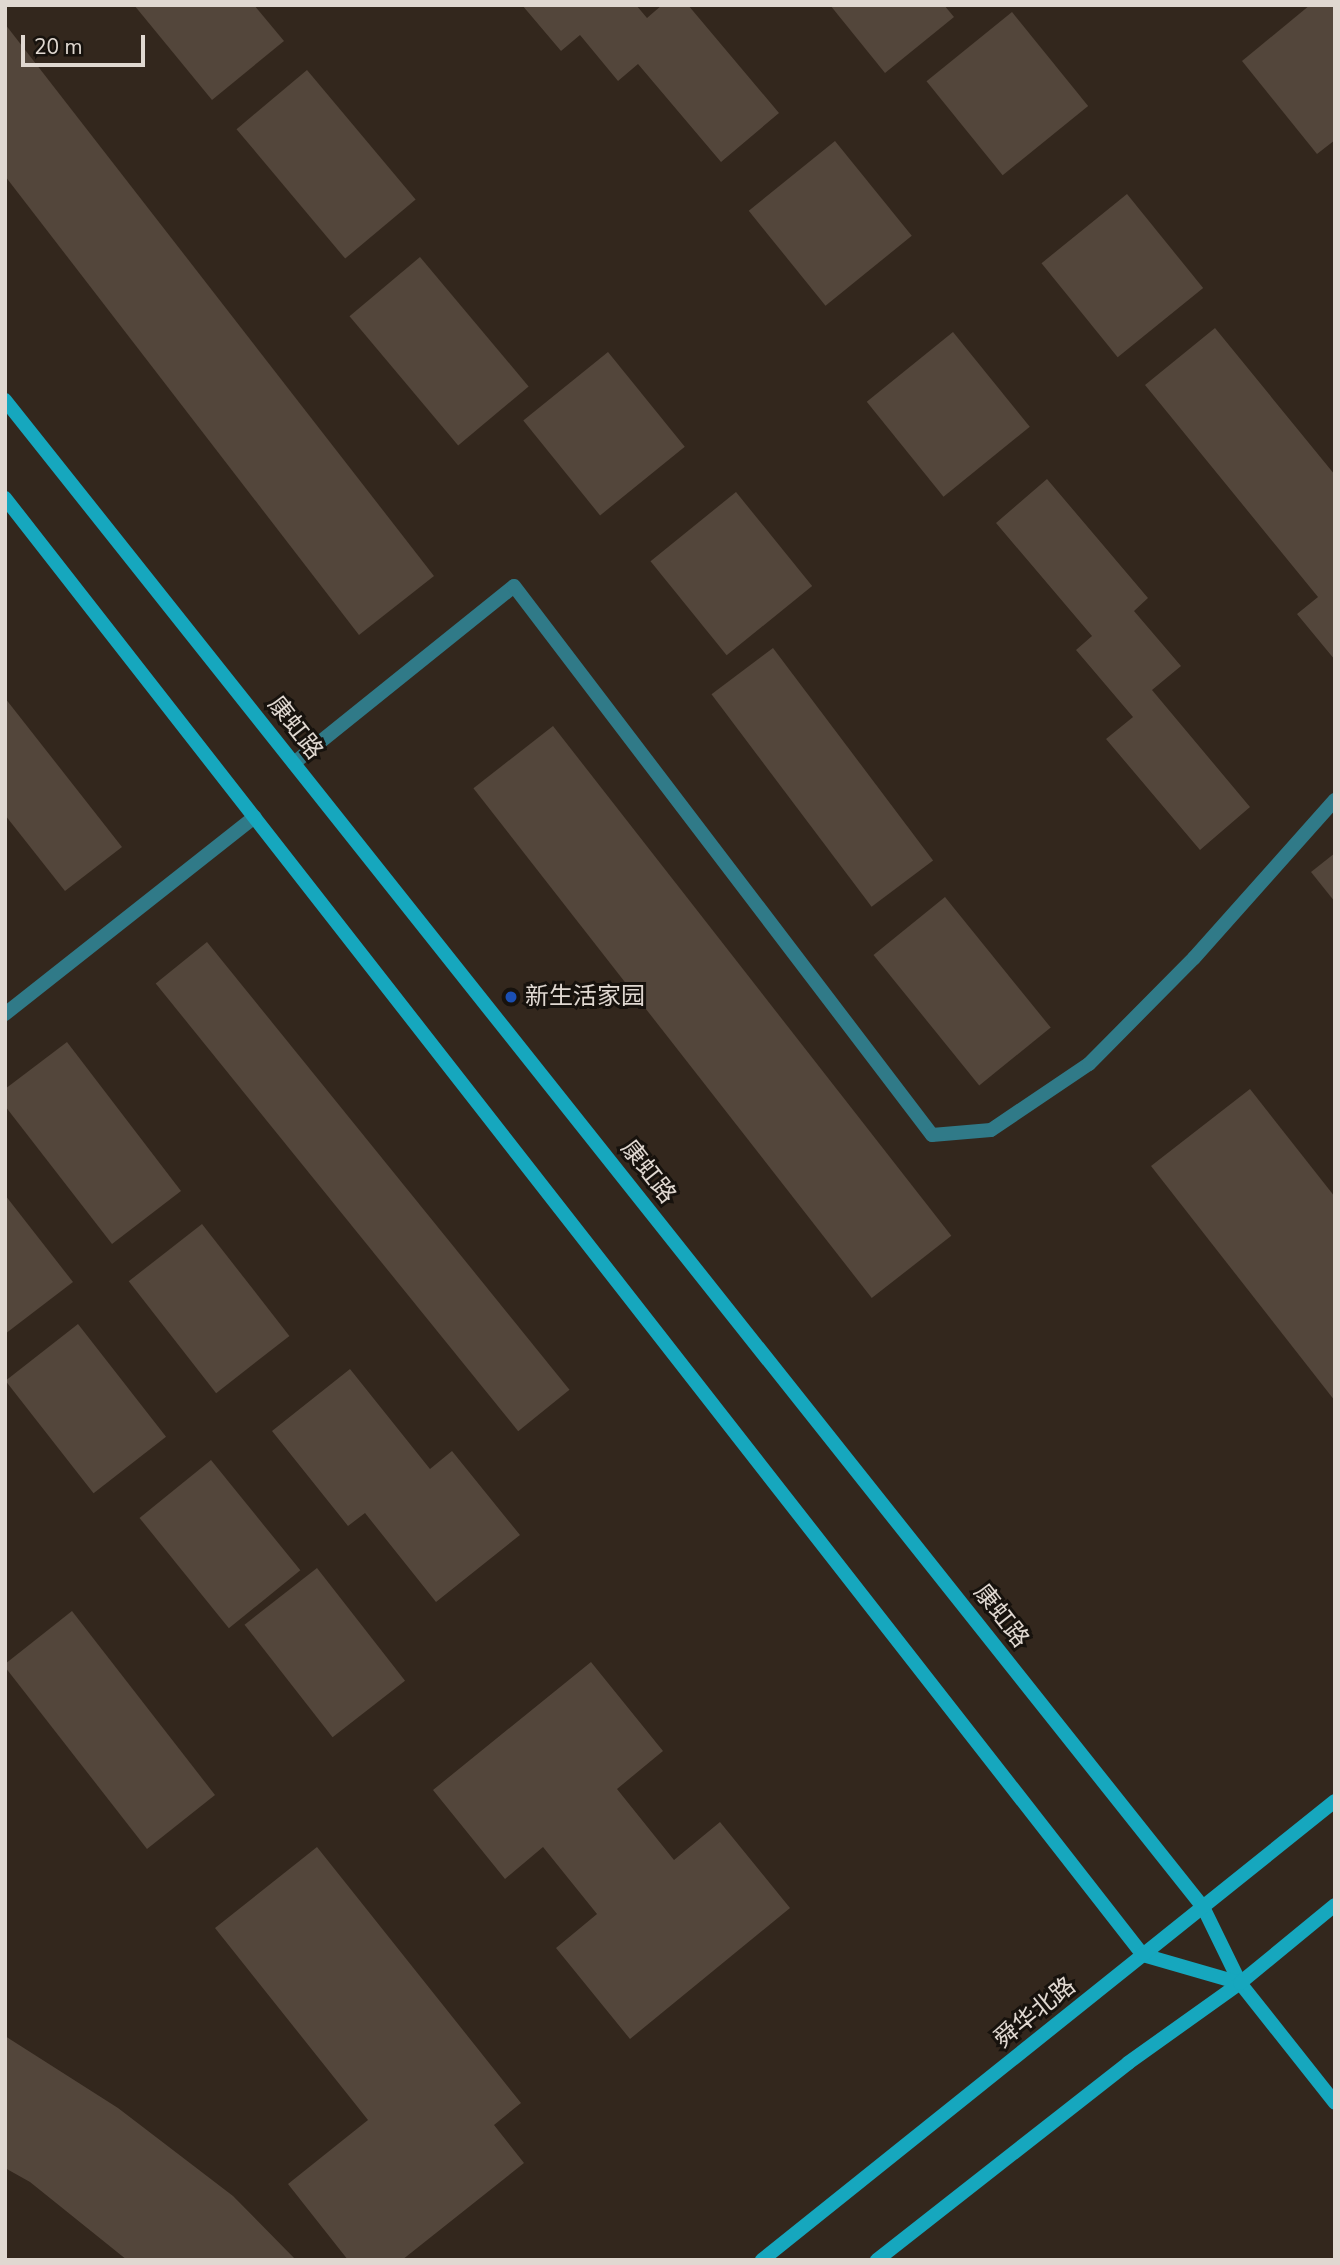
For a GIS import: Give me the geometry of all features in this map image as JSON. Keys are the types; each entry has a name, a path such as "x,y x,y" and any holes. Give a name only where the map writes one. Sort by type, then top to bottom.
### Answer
{"main road":[{"name":"康虹路","path":"5,400 1203,1907 1240,1983 1335,2103"},
{"path":"5,498 1143,1955 1240,1983"},
{"name":"舜华北路","path":"762,2260 1335,1801"},
{"path":"877,2260 1128,2063 1240,1983 1335,1905"}],"street":[{"path":"294,763 514,586 932,1135 991,1130 1089,1064 1194,958 1335,800"},
{"path":"5,1014 254,817"}],"building":[{"path":"134,5 254,5 284,41 212,100"},
{"path":"522,5 636,5 647,18 662,5 688,5 779,113 721,162 638,64 618,81 580,35 561,51"},
{"path":"830,5 944,5 954,17 885,73"},
{"path":"1310,5 1335,5 1335,140 1317,154 1242,61"},
{"path":"1012,12 1088,106 1003,175 927,81"},
{"path":"5,24 434,576 359,635 5,176"},
{"path":"307,70 416,199 345,259 237,129"},
{"path":"835,141 912,236 826,306 749,211"},
{"path":"1127,194 1203,288 1118,357 1042,263"},
{"path":"420,257 529,386 458,446 350,316"},
{"path":"1215,328 1335,475 1335,660 1297,614 1318,597 1145,385"},
{"path":"953,332 1030,427 944,497 867,402"},
{"path":"608,352 685,447 600,515 523,421"},
{"path":"1047,479 1148,598 1134,611 1181,666 1152,690 1250,807 1200,850 1106,739 1133,717 1076,650 1092,636 996,523"},
{"path":"736,492 812,586 727,655 651,561"},
{"path":"773,648 933,860 872,907 712,694"},
{"path":"5,698 122,847 65,891 5,815"},
{"path":"553,726 951,1236 872,1298 473,788"},
{"path":"1335,853 1335,902 1311,872"},
{"path":"945,897 1051,1028 979,1085 874,955"},
{"path":"207,942 569,1390 518,1431 156,984"},
{"path":"67,1042 181,1191 112,1244 5,1106 5,1089"},
{"path":"1250,1089 1335,1197 1335,1401 1151,1166"},
{"path":"5,1195 73,1282 5,1334"},
{"path":"202,1224 289,1336 216,1393 129,1281"},
{"path":"78,1324 166,1437 94,1493 6,1381"},
{"path":"350,1369 430,1469 452,1451 520,1535 436,1602 365,1513 348,1526 272,1431"},
{"path":"211,1460 300,1570 229,1628 140,1518"},
{"path":"317,1568 405,1681 333,1737 245,1625"},
{"path":"72,1611 215,1795 147,1849 5,1667 5,1664"},
{"path":"591,1662 663,1751 617,1789 674,1860 720,1822 790,1908 630,2039 556,1948 597,1914 543,1847 505,1879 433,1790"},
{"path":"317,1847 521,2103 494,2125 524,2163 402,2260 348,2260 288,2184 368,2120 215,1928"},
{"path":"5,2036 118,2108 233,2196 296,2260 127,2260 30,2182 5,2168"}],"place":[{"name":"新生活家园","path":"511,997"}]}
